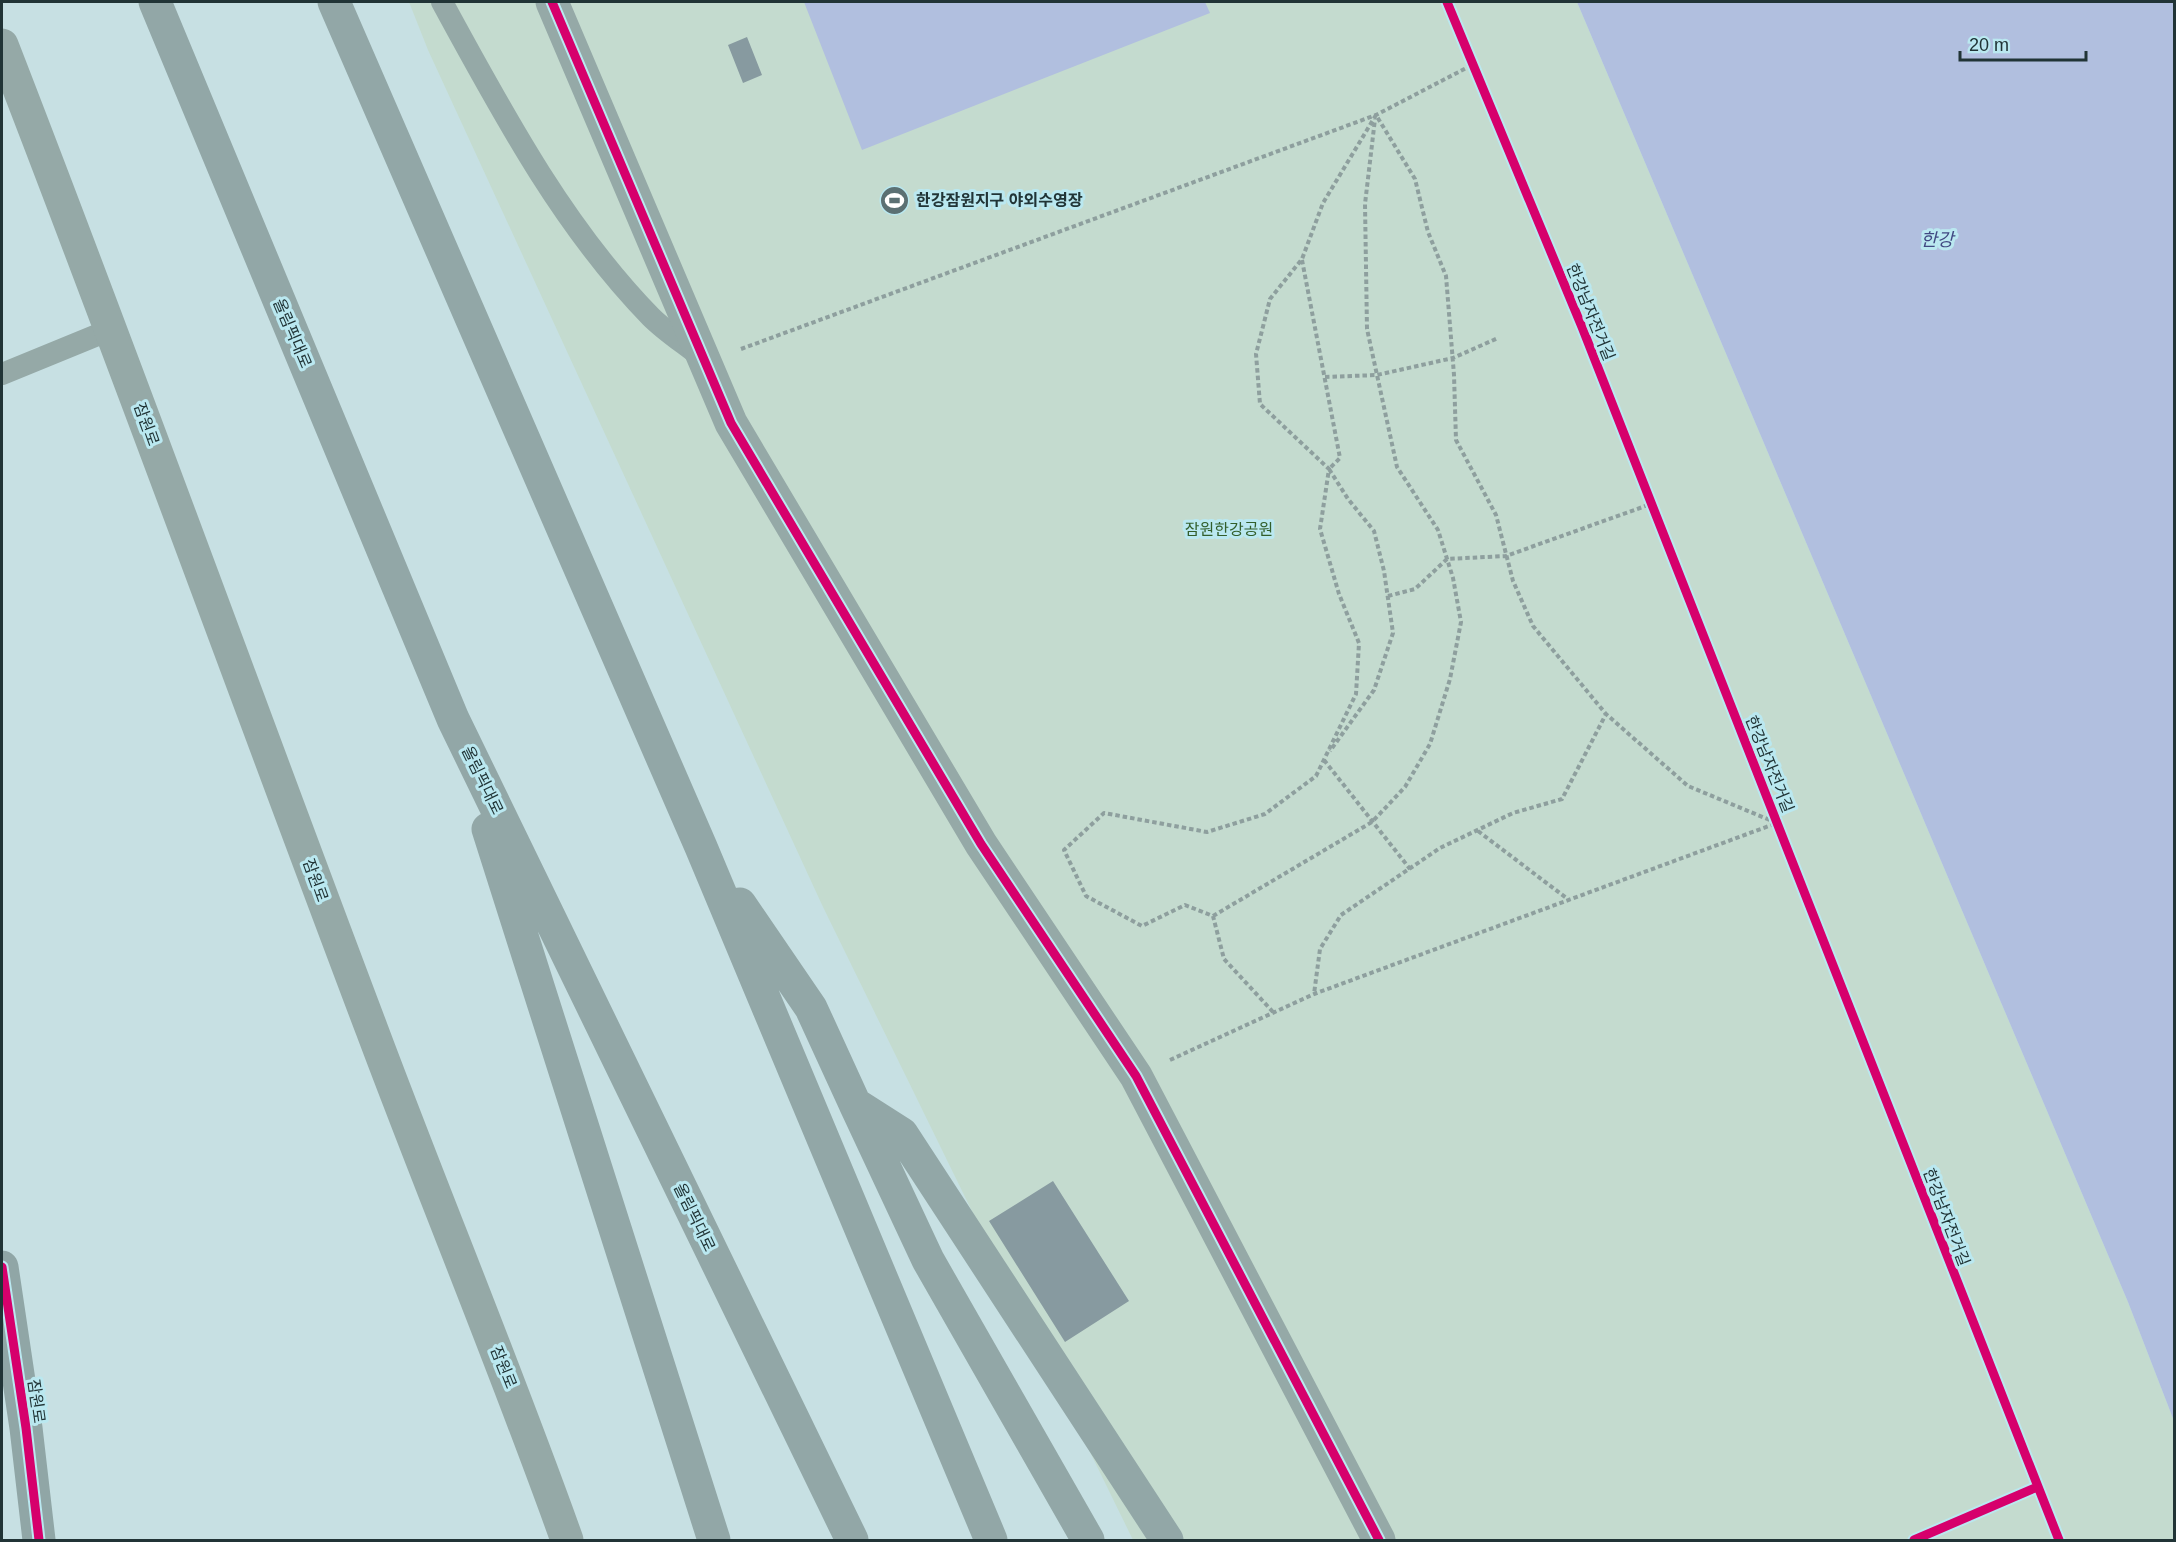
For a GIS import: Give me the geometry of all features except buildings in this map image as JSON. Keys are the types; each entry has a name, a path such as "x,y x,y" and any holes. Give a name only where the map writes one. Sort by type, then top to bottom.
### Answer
{"highway":[{"name":"올림픽대로","path":"155,2 453,719 852,1540"},
{"path":"334,2 701,847 991,1540"},
{"path":"453,719 714,1540"},
{"path":"701,847 811,1008 928,1260 1088,1540"},
{"path":"855,1104 902,1134 1167,1540"}],"main road":[{"name":"잠원로","path":"2,1267 26,1428 39,1540"}],"street":[{"path":"552,2 731,423 981,844 1136,1076 1379,1540"},
{"name":"잠원로","path":"2,45 112,329 369,1023 517,1400 567,1540"}],"lane":[{"path":"442,2 508,123 594,252 652,318 707,362"},
{"path":"2,374 112,329"}],"path":[{"path":"1468,54 1477,76"},
{"path":"707,362 1376,115 1472,65"},
{"path":"1323,761 1374,690 1392,633 1388,596 1374,531 1348,500 1329,469 1260,404 1256,354 1270,299 1302,259 1323,203 1376,115"},
{"path":"1376,115 1415,179 1428,232 1446,276 1453,358 1456,440 1496,515 1513,581 1533,626 1606,714 1688,786 1777,823"},
{"path":"1213,916 1372,822 1405,787 1430,744 1450,679 1461,622 1448,559 1438,530 1397,467 1367,329 1365,204 1376,115"},
{"path":"1213,916 1185,905 1142,926 1086,896 1064,850 1104,813 1207,832 1265,814 1316,776 1356,694 1359,643 1339,594 1320,529 1329,469 1340,458 1302,259"},
{"path":"1325,377 1377,375 1453,358 1498,338"},
{"path":"1647,493 1655,515"},
{"path":"1388,596 1415,589 1448,559 1506,556 1651,504"},
{"path":"1314,994 1320,949 1341,915 1440,848 1513,813 1562,799 1606,714"},
{"path":"1323,761 1410,869"},
{"path":"1136,1076 1314,994 1777,823"},
{"path":"1478,831 1569,900"},
{"path":"1213,916 1224,959 1273,1012"}],"green space":[{"name":"잠원한강공원","path":"409,2 1577,2 2128,1302 2174,1421 2174,1540 1133,1540 823,907 428,50"}],"water":[{"path":"804,2 1205,2 1210,13 862,150"},
{"name":"한강","path":"1577,2 2174,2 2174,1421 2128,1302"}],"cycle path":[{"path":"552,2 731,423 981,844 1136,1076 1379,1540"},
{"name":"한강남자전거길","path":"1447,2 1582,327 2059,1540"},
{"path":"2,1267 26,1428 39,1540"},
{"path":"1914,1540 2037,1487"}],"place":[{"name":"한강잠원지구 야외수영장","path":"895,200"}]}
